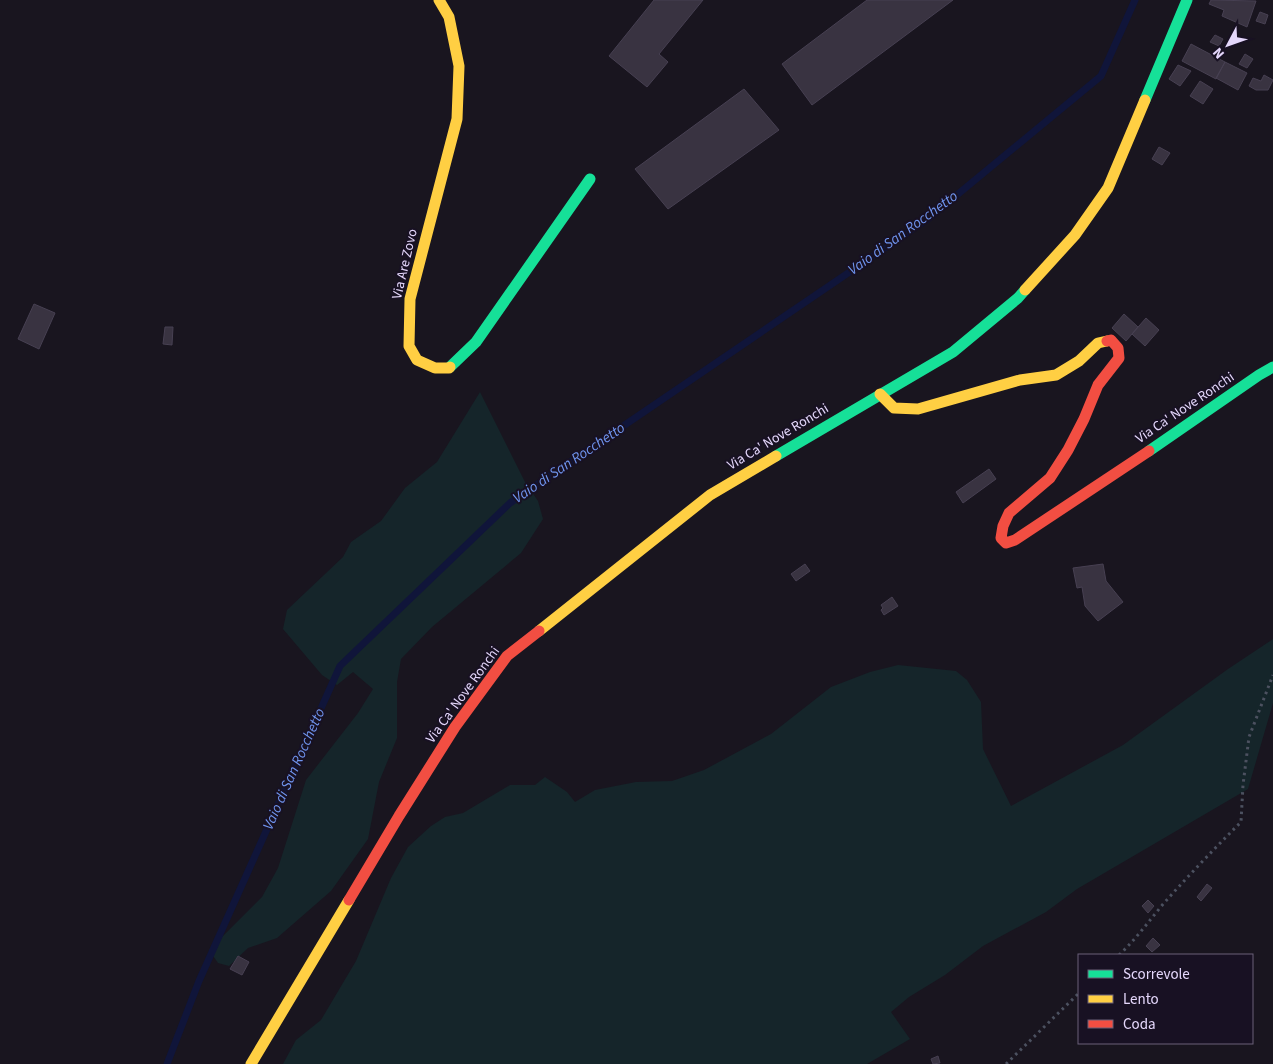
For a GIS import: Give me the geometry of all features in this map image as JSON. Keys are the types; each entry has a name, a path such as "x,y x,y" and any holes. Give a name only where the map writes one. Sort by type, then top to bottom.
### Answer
{"street":[{"name":"Via Are Zovo","path":"439,0 449,18 459,66 457,118 410,299 410,346 416,360 436,368 449,368 476,342 590,179"},
{"name":"Via Ca' Nove Ronchi","path":"251,1064 399,816 455,727 507,656 710,495 953,352 1018,298 1075,235 1108,188 1187,0"},
{"name":"Via Ca' Nove Ronchi","path":"880,394 894,408 918,410 1020,380 1056,375 1079,361 1098,343 1111,340 1118,348 1119,358 1098,386 1068,450 1050,478 1009,513 1003,526 1001,538 1006,543 1015,540 1273,367"}],"path":[{"path":"1120,954 1133,942 1164,904 1214,849 1241,822 1249,737 1273,675"},
{"path":"1006,1064 1078,994"}],"shaded area":[{"path":"480,392 525,482 538,501 543,519 521,553 432,627 401,659 397,682 397,738 379,782 368,839 331,891 277,938 248,948 229,966 218,963 209,950 262,897 278,868 306,780 358,713 373,689 353,672 337,685 322,675 283,629 287,610 343,557 351,542 381,521 405,488 437,462"},
{"path":"1273,639 1273,703 1248,789 1077,889 1046,912 983,946 945,975 909,997 891,1012 910,1039 867,1064 283,1064 296,1040 321,1020 356,961 391,878 408,847 431,826 445,817 463,813 510,785 535,785 545,777 567,792 575,802 595,790 636,782 672,781 704,770 771,734 831,687 870,672 898,665 956,671 967,680 981,702 983,749 1011,806 1123,745"}],"building":[{"path":"654,0 703,0 659,54 668,62 647,87 609,56"},
{"path":"867,0 953,0 812,105 782,64"},
{"path":"1211,0 1256,1 1247,27 1222,16 1224,10 1209,4"},
{"path":"1260,12 1268,15 1265,24 1256,21"},
{"path":"1215,35 1223,39 1219,46 1210,42"},
{"path":"1191,44 1225,62 1216,79 1182,61"},
{"path":"1245,54 1253,59 1247,68 1239,64"},
{"path":"1225,62 1247,73 1238,90 1216,78"},
{"path":"1178,65 1191,71 1180,86 1169,79"},
{"path":"1264,75 1273,80 1268,90 1256,90 1249,86 1253,78 1261,81"},
{"path":"1200,81 1213,89 1203,104 1190,96"},
{"path":"744,89 779,130 668,209 635,169"},
{"path":"1159,147 1170,153 1162,165 1152,159"},
{"path":"34,304 55,313 39,349 18,339"},
{"path":"1124,314 1138,327 1126,341 1112,328"},
{"path":"1146,318 1159,330 1145,346 1132,334"},
{"path":"165,327 173,327 172,345 163,344"},
{"path":"989,469 996,479 963,503 956,492"},
{"path":"805,564 810,571 796,581 791,574"},
{"path":"1103,564 1106,581 1123,602 1098,621 1085,606 1082,587 1077,588 1073,568"},
{"path":"892,597 898,606 884,615 881,605"},
{"path":"1207,884 1212,888 1201,901 1197,897"},
{"path":"1148,900 1154,906 1148,913 1142,906"},
{"path":"1153,938 1160,945 1152,952 1146,946"},
{"path":"238,956 249,962 242,975 230,969"},
{"path":"938,1056 940,1063 933,1064 931,1059"}],"waterway":[{"name":"Vaio di San Rocchetto","path":"167,1064 199,981 340,666 510,503 929,218 1101,76 1135,0"}],"traffic: fast":[{"path":"1145,100 1187,0"},
{"path":"450,367 476,342 590,179"},
{"path":"776,456 953,352 1025,290"},
{"path":"1149,451 1273,367"}],"traffic: slow":[{"path":"439,0 449,17 459,66 457,119 410,299 409,346 417,360 435,368 450,367"},
{"path":"1025,290 1075,235 1108,188 1145,100"},
{"path":"880,394 894,408 918,409 1020,380 1056,375 1079,361 1098,343 1107,341"},
{"path":"539,631 710,495 776,456"},
{"path":"251,1064 349,900"}],"traffic: jam":[{"path":"1107,341 1111,340 1118,348 1119,358 1098,385 1084,419 1068,450 1050,478 1009,513 1003,526 1001,538 1006,543 1015,540 1149,451"},
{"path":"349,900 455,727 507,656 539,631"}]}
